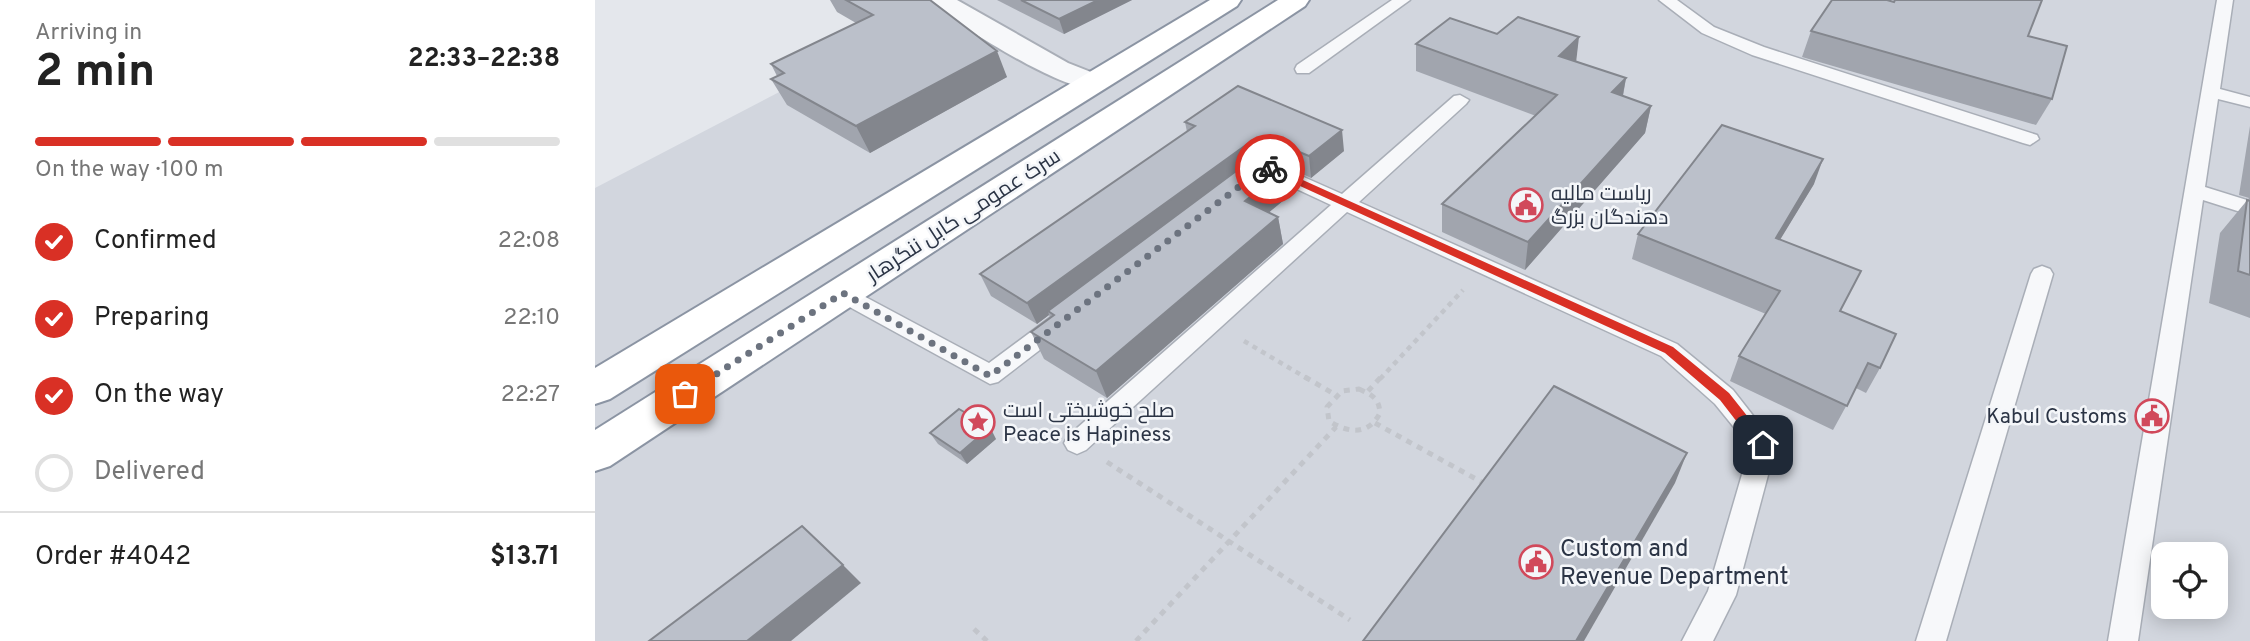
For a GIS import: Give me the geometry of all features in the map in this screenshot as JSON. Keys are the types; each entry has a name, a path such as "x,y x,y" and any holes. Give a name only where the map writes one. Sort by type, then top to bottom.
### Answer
{"highway":[{"name":"سرک عمومی کابل ننگرهار","path":"595,388 1228,0"},
{"name":"سرک عمومی کابل ننگرهار","path":"595,453 1296,0"}],"street":[{"path":"939,0 1058,69 1091,82"}],"lane":[{"path":"1303,69 1402,0"},
{"path":"1667,0 1708,30 1758,51 2030,139"},
{"path":"2123,641 2225,0"},
{"path":"2211,92 2250,102"},
{"path":"1077,443 1460,100"},
{"path":"1243,183 1265,167 1669,350 1724,397 1763,445 1721,595 1697,641"},
{"path":"2195,191 2250,208"},
{"path":"1931,641 2042,274"},
{"path":"843,293 990,376 1078,309"}],"path":[{"path":"1368,391 1485,266"},
{"path":"1244,341 1336,395"},
{"path":"1351,389 1368,391 1375,396 1381,409 1375,423 1359,432 1336,428 1329,421 1327,407 1336,395 1351,389"},
{"path":"1375,423 1487,485"},
{"path":"1136,641 1336,428"},
{"path":"1077,443 1350,620"},
{"path":"974,629 987,641"}],"shaded area":[{"path":"916,0 2250,0 2250,641 595,641 595,188 929,14"}],"building":[{"path":"846,0 930,0 997,51 856,126 771,79 784,73 771,64 873,15"},
{"path":"1021,0 1098,0 1059,19"},
{"path":"1832,0 2042,0 2028,36 2067,46 2052,99 1811,31"},
{"path":"1518,17 1579,37 1559,56 1626,78 1612,92 1651,106 1528,242 1442,204 1557,95 1416,44 1450,18 1497,34"},
{"path":"1238,86 1342,130 1309,156 1270,140 1253,140 1027,303 980,274 1195,126 1185,122"},
{"path":"1722,125 1823,159 1776,238 1861,271 1840,311 1896,334 1880,368 1868,363 1847,406 1739,356 1780,291 1638,234"},
{"path":"1263,151 1291,164 1245,201 1278,217 1096,371 1031,332 1054,315 1048,311"},
{"path":"2247,200 2250,201 2250,275 2238,271"},
{"name":"Custom and Revenue Department","path":"1554,386 1687,453 1576,641 1363,641"},
{"path":"959,409 990,427 960,453 930,433"},
{"path":"802,526 843,565 747,641 649,641"}],"way so far":[{"path":"685,394 843,293 990,376 1265,167 1270,169"}],"place":[{"name":"ریاست مالیه دهندگان بزرگ","path":"1526,205"},
{"name":"Kabul Customs","path":"2152,416"},
{"name":"صلح خوشبختی است Peace is Hapiness","path":"978,422"},
{"name":"Custom and Revenue Department","path":"1536,562"}],"route":[{"path":"1270,169 1669,350 1724,397 1763,445"}]}
